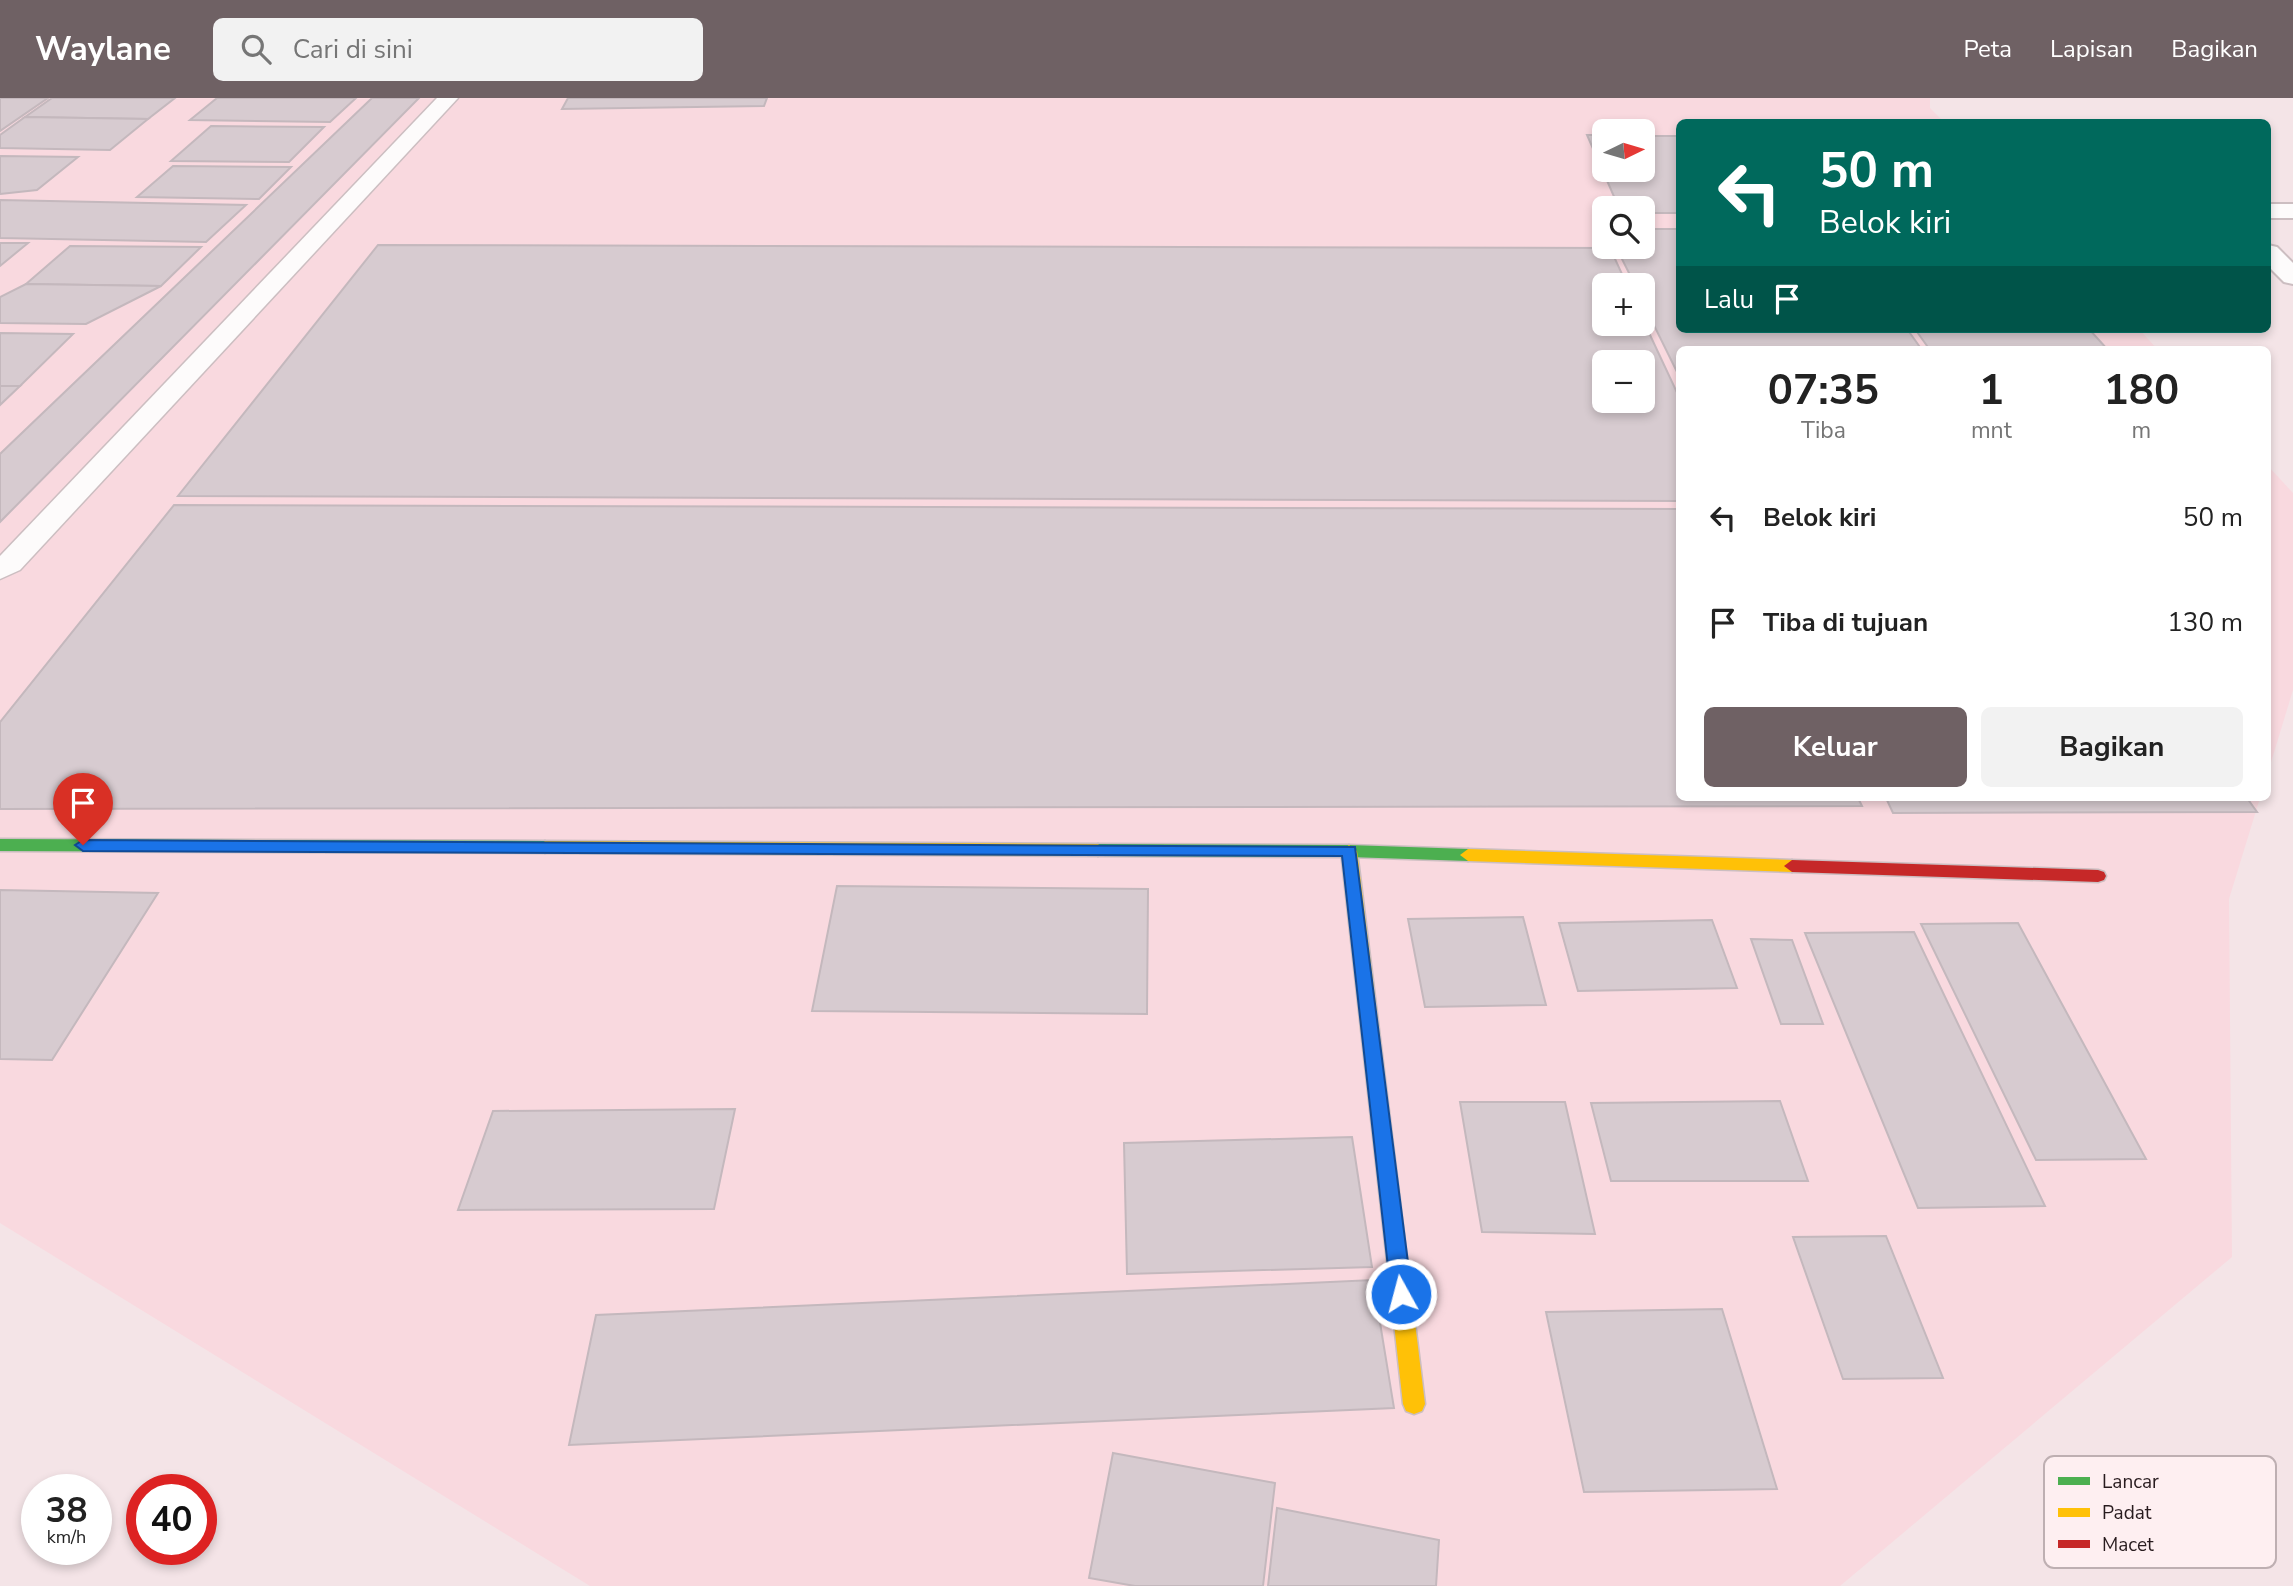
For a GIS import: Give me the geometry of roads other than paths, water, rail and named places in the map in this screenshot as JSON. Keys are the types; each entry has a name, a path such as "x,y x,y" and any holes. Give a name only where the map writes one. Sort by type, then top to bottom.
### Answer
{"street":[{"path":"2271,211 2293,211"},
{"path":"2271,256 2293,277"},
{"path":"0,845 1349,851 2098,876"},
{"path":"1349,851 1414,1404"}],"lane":[{"path":"0,570 448,98"}]}
